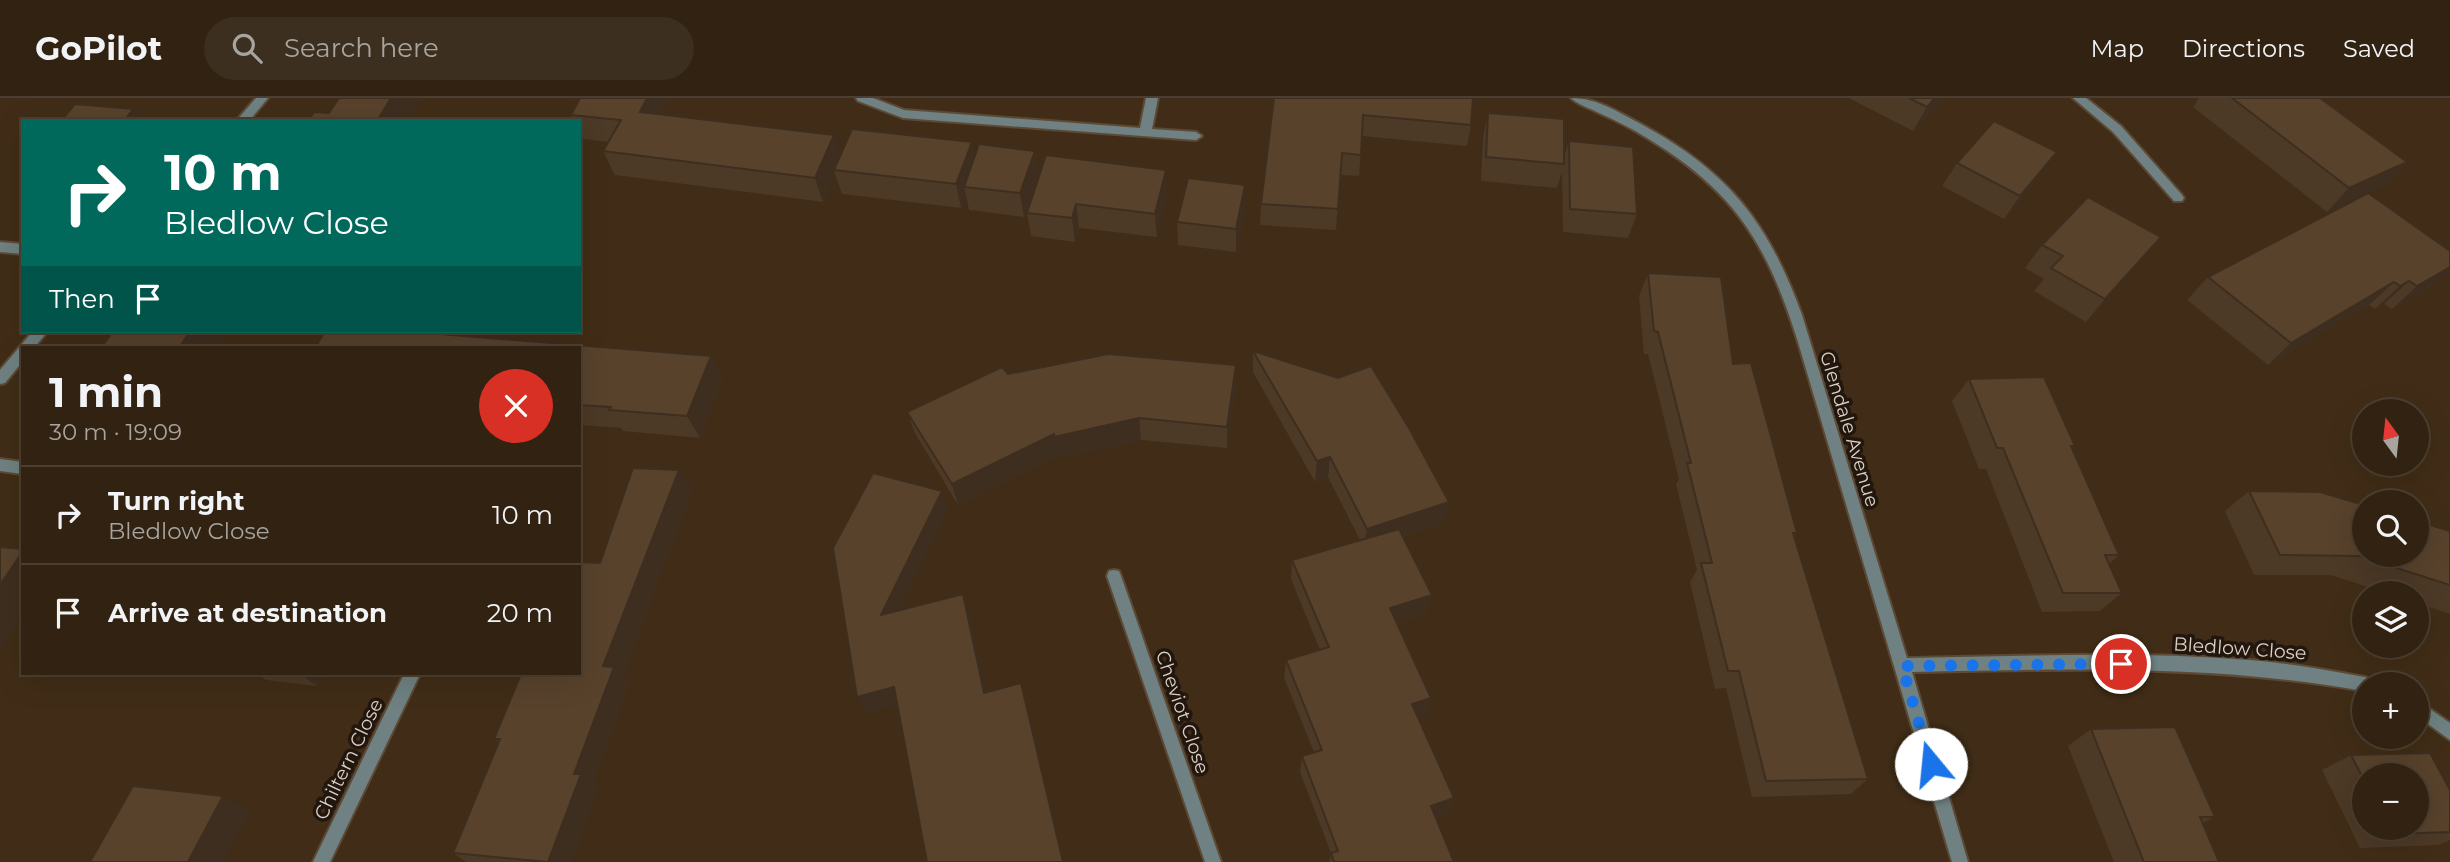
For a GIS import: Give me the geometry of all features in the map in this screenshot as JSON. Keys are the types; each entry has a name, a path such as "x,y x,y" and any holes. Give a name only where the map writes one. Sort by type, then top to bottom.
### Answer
{"street":[{"path":"244,119 262,98"},
{"path":"862,98 903,114 1196,136"},
{"path":"1145,132 1152,98"},
{"name":"Glendale Avenue","path":"1577,98 1639,127 1685,157 1749,216 1769,250 1810,368 1961,862"},
{"path":"2080,98 2117,129 2178,198"},
{"path":"0,247 21,249"},
{"path":"0,379 21,354"},
{"path":"0,466 21,468"},
{"name":"Cheviot Close","path":"1114,576 1213,862"},
{"name":"Bledlow Close","path":"1902,666 2238,665 2310,673 2352,681"},
{"name":"Chiltern Close","path":"321,862 412,675"},
{"path":"2429,716 2450,733"}],"building":[{"path":"339,98 391,98 378,119 309,119 314,112 329,113"},
{"path":"580,98 647,98 640,112 834,135 815,178 603,151 621,120 571,115"},
{"path":"1274,98 1473,98 1471,125 1363,115 1361,155 1342,153 1338,209 1261,204"},
{"path":"1909,98 1935,98 1927,107"},
{"path":"2232,98 2320,98 2407,162 2349,188"},
{"path":"75,104 133,109 126,119 63,119"},
{"path":"1488,113 1564,119 1564,164 1486,157"},
{"path":"1994,121 2057,152 2020,196 1957,163"},
{"path":"852,129 972,142 956,184 834,170"},
{"path":"1569,141 1633,147 1637,214 1570,209"},
{"path":"979,144 1035,151 1020,193 964,187"},
{"path":"1046,155 1166,170 1155,214 1076,204 1072,218 1027,213"},
{"path":"1188,178 1245,185 1236,229 1177,222"},
{"path":"2368,193 2450,251 2450,267 2417,286 2409,281 2400,286 2394,282 2291,343 2208,277"},
{"path":"2088,197 2161,237 2105,299 2051,268 2063,256 2042,245"},
{"path":"1648,273 1721,277 1733,364 1751,363 1797,533 1793,533 1868,779 1766,781 1739,671 1728,671 1701,563 1712,563 1687,463 1691,463 1658,332 1654,331"},
{"path":"112,333 189,333 180,346 102,346"},
{"path":"324,333 428,333 711,356 687,416 581,405 581,346 316,346"},
{"path":"1253,351 1338,378 1371,366 1409,428 1449,502 1367,529 1330,457 1317,461"},
{"path":"1108,354 1236,365 1227,427 1139,418 1054,437 1054,434 952,484 907,412 1002,367 1008,374"},
{"path":"2044,377 2119,555 2105,555 2122,593 2063,593 2003,448 1997,448 1969,379"},
{"path":"633,468 679,470 603,666 614,667 574,774 581,774 548,862 453,853 500,739 494,739 521,675 581,675 581,562 600,563"},
{"path":"873,473 942,491 881,615 963,594 984,693 1021,683 1063,862 927,862 894,687 857,697 833,548"},
{"path":"2249,491 2320,492 2352,501 2352,556 2280,555"},
{"path":"2429,525 2450,531 2450,585 2394,567 2429,567"},
{"path":"1399,529 1432,595 1390,608 1431,698 1412,704 1454,798 1431,806 1454,862 1334,862 1331,853 1338,851 1302,756 1322,750 1286,660 1329,647 1292,560"},
{"path":"0,547 21,549 21,554 0,585"},
{"path":"2175,727 2215,817 2200,817 2219,862 2144,862 2091,729"},
{"path":"2430,753 2450,790 2450,832 2429,833 2429,763 2355,763 2351,755"},
{"path":"133,786 223,796 188,862 90,862"}],"route":[{"path":"1931,764 1902,666 2121,664"}]}
